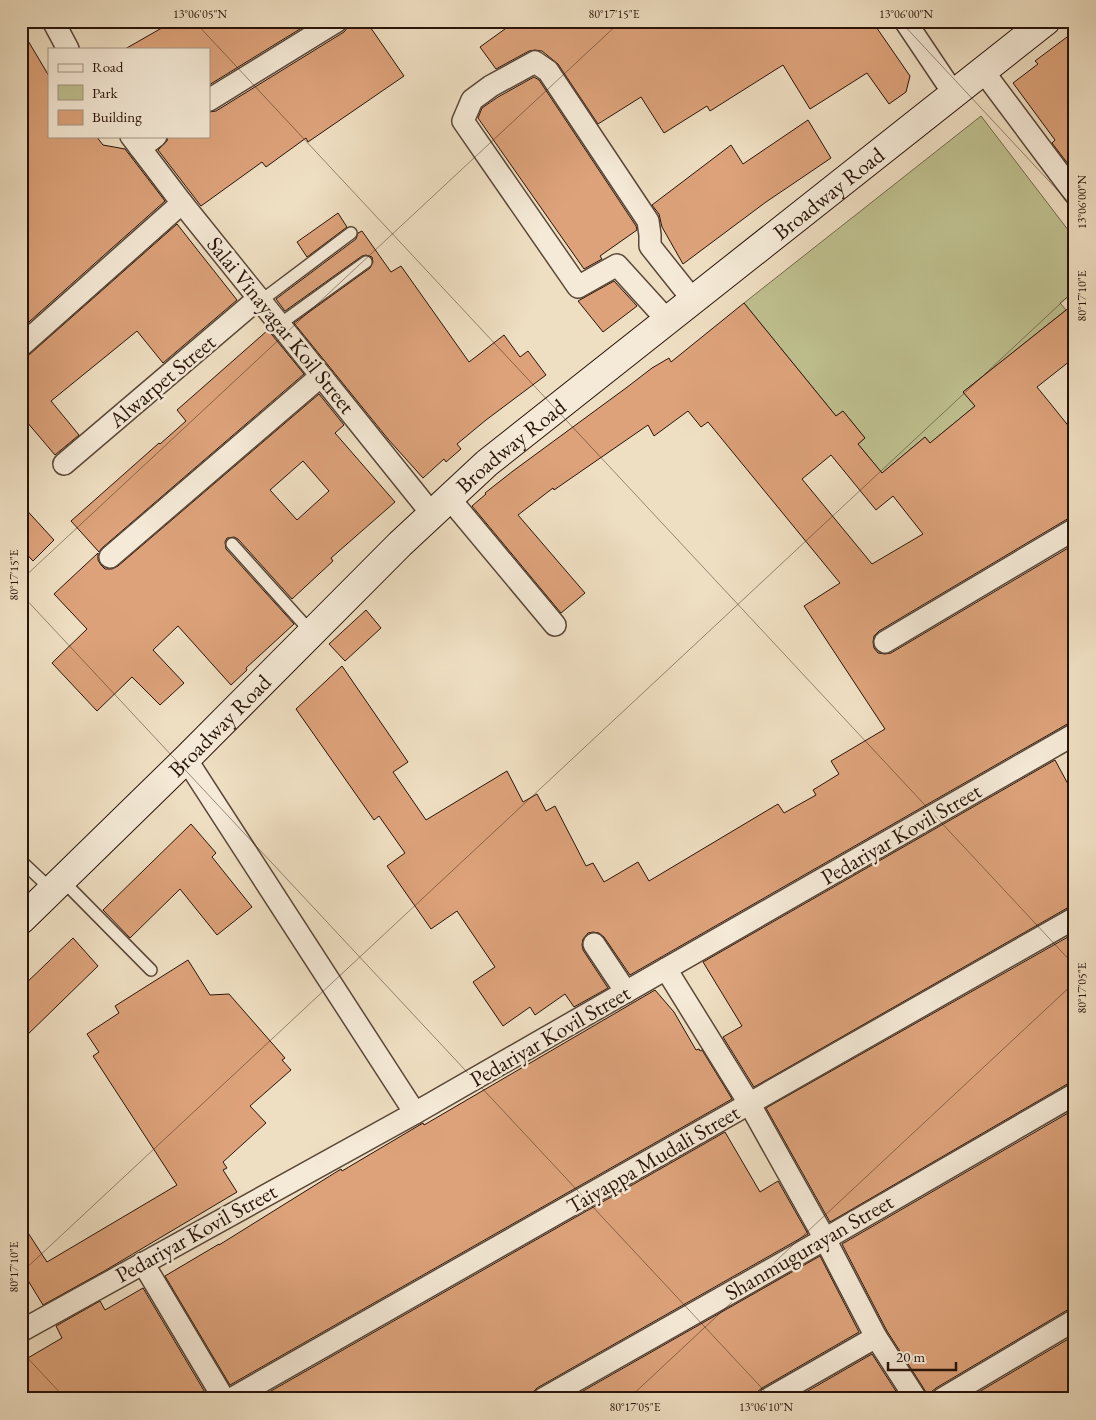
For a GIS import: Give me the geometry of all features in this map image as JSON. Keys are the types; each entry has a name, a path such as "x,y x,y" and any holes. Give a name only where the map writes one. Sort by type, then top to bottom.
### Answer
{"main road":[{"name":"Broadway Road","path":"21,920 440,506 487,464 1046,21"}],"street":[{"path":"53,21 67,48"},
{"path":"210,99 337,21"},
{"path":"905,21 954,94"},
{"path":"667,320 617,265 578,287 463,121 472,100 491,86 535,62 548,71 648,221 650,246 693,300"},
{"path":"982,71 1075,194"},
{"name":"Salai Vinayagar Koil Street","path":"142,140 182,203 321,376 440,506 555,625"},
{"path":"21,346 182,203"},
{"name":"Alwarpet Street","path":"64,464 261,299"},
{"path":"110,557 321,376"},
{"path":"886,642 1075,529"},
{"name":"Pedariyar Kovil Street","path":"21,1331 415,1113 1073,739"},
{"path":"186,759 415,1113"},
{"name":"Taiyappa Mudali Street","path":"231,1399 1075,918"},
{"path":"594,944 626,992"},
{"path":"666,969 749,1103 876,1337 916,1399"},
{"name":"Shanmugurayan Street","path":"543,1399 1075,1094"},
{"path":"143,1262 224,1399"},
{"path":"942,1399 1075,1320"},
{"path":"768,1399 876,1337"}],"lane":[{"path":"261,299 351,233"},
{"path":"280,324 366,262"},
{"path":"232,544 312,633"},
{"path":"21,860 57,885 151,970"}],"green space":[{"path":"981,116 1075,239 1075,291 1060,303 1066,310 963,392 975,406 930,443 925,437 882,473 858,444 865,438 843,411 836,416 744,303"}],"building":[{"path":"174,21 313,21 210,84 210,48 127,48"},
{"path":"349,21 366,21 404,76 308,142 306,138 266,167 262,162 201,206 158,150 168,138 210,138 210,112 216,111 344,32 348,27"},
{"path":"516,21 872,21 910,76 906,92 889,104 867,73 810,109 783,65 710,111 707,106 664,133 641,97 598,124 558,64 542,51 529,51 496,69 480,47"},
{"path":"21,29 48,74 48,138 98,138 103,145 125,149 165,201 21,329"},
{"path":"1075,31 1075,173 1052,143 1055,140 1013,83 1038,64 1035,61"},
{"path":"534,77 539,80 636,226 637,230 600,256 602,259 584,269 478,118 482,108"},
{"path":"808,120 831,158 766,202 683,264 662,227 659,214 652,205 731,145 743,164"},
{"path":"338,213 347,227 307,257 297,242"},
{"path":"177,224 237,300 163,363 137,331 51,401 79,435 55,455 21,415 21,358 29,355"},
{"path":"362,231 391,272 401,266 469,362 504,335 520,357 528,351 546,375 457,444 461,449 446,462 444,459 423,478 388,439 294,323 370,268 373,262 372,257 362,256 285,311 276,299 356,239 358,233"},
{"path":"614,281 637,306 603,332 578,301"},
{"path":"744,303 836,416 843,411 865,438 858,444 882,473 925,437 930,443 975,406 963,392 1075,303 1075,357 1037,387 1075,434 1075,517 1069,518 879,631 874,636 873,642 874,648 878,653 891,653 1075,544 1075,722 1069,723 630,975 604,937 599,933 588,933 583,939 583,950 608,988 574,1007 565,994 535,1015 530,1007 503,1026 473,982 495,967 457,911 431,929 387,866 405,853 379,816 374,820 296,709 342,666 408,762 393,772 426,820 507,771 523,802 537,794 546,811 555,806 586,866 593,863 604,882 638,862 649,881 778,804 784,813 816,795 813,790 839,774 831,761 885,729 804,606 840,583 708,422 701,427 688,411 654,436 648,425 554,490 553,488 518,515 585,593 561,613 472,506 513,471 652,368 669,358 671,362","holes":["831,455 876,510 893,496 923,534 872,564 802,479"]},
{"path":"268,330 304,374 99,552 71,521 186,421 177,410"},
{"path":"319,394 344,425 335,433 395,502 331,558 333,561 292,599 238,539 234,537 227,538 225,542 226,549 294,624 246,668 247,670 231,685 178,626 153,650 184,683 160,705 132,677 97,711 52,663 87,629 54,594 98,553 98,560 105,569 112,569 118,566","holes":["303,461 329,491 297,520 270,490"]},
{"path":"21,504 54,540 33,561 21,548"},
{"path":"366,610 381,628 345,661 329,644"},
{"path":"1055,760 1075,797 1075,906 1069,907 754,1087 723,1037 742,1026 703,962"},
{"path":"191,824 216,853 212,857 252,907 217,935 180,889 130,938 103,910"},
{"path":"1075,933 1075,1082 1069,1083 830,1222 766,1108"},
{"path":"73,938 98,966 21,1041 21,988"},
{"path":"188,960 210,995 229,994 285,1058 282,1060 291,1070 250,1106 266,1123 223,1162 227,1168 223,1170 237,1192 43,1305 21,1269 21,1222 47,1262 177,1185 93,1056 99,1052 87,1034 119,1013 115,1006"},
{"path":"655,990 674,1012 696,1050 702,1050 732,1099 230,1385 165,1276 219,1245 341,1169 342,1171 423,1123 424,1125"},
{"path":"1075,1109 1075,1308 1069,1309 936,1388 931,1392 930,1399 928,1399 926,1392 887,1331 842,1244"},
{"path":"725,1132 760,1192 778,1181 808,1234 537,1388 532,1393 531,1399 266,1399 264,1395"},
{"path":"820,1256 859,1332 762,1388 757,1392 756,1399 569,1399"},
{"path":"143,1288 209,1399 21,1399 21,1362 62,1338 56,1326 100,1301 105,1310"},
{"path":"1075,1335 1075,1399 967,1399"},
{"path":"872,1354 901,1399 794,1399"}]}
